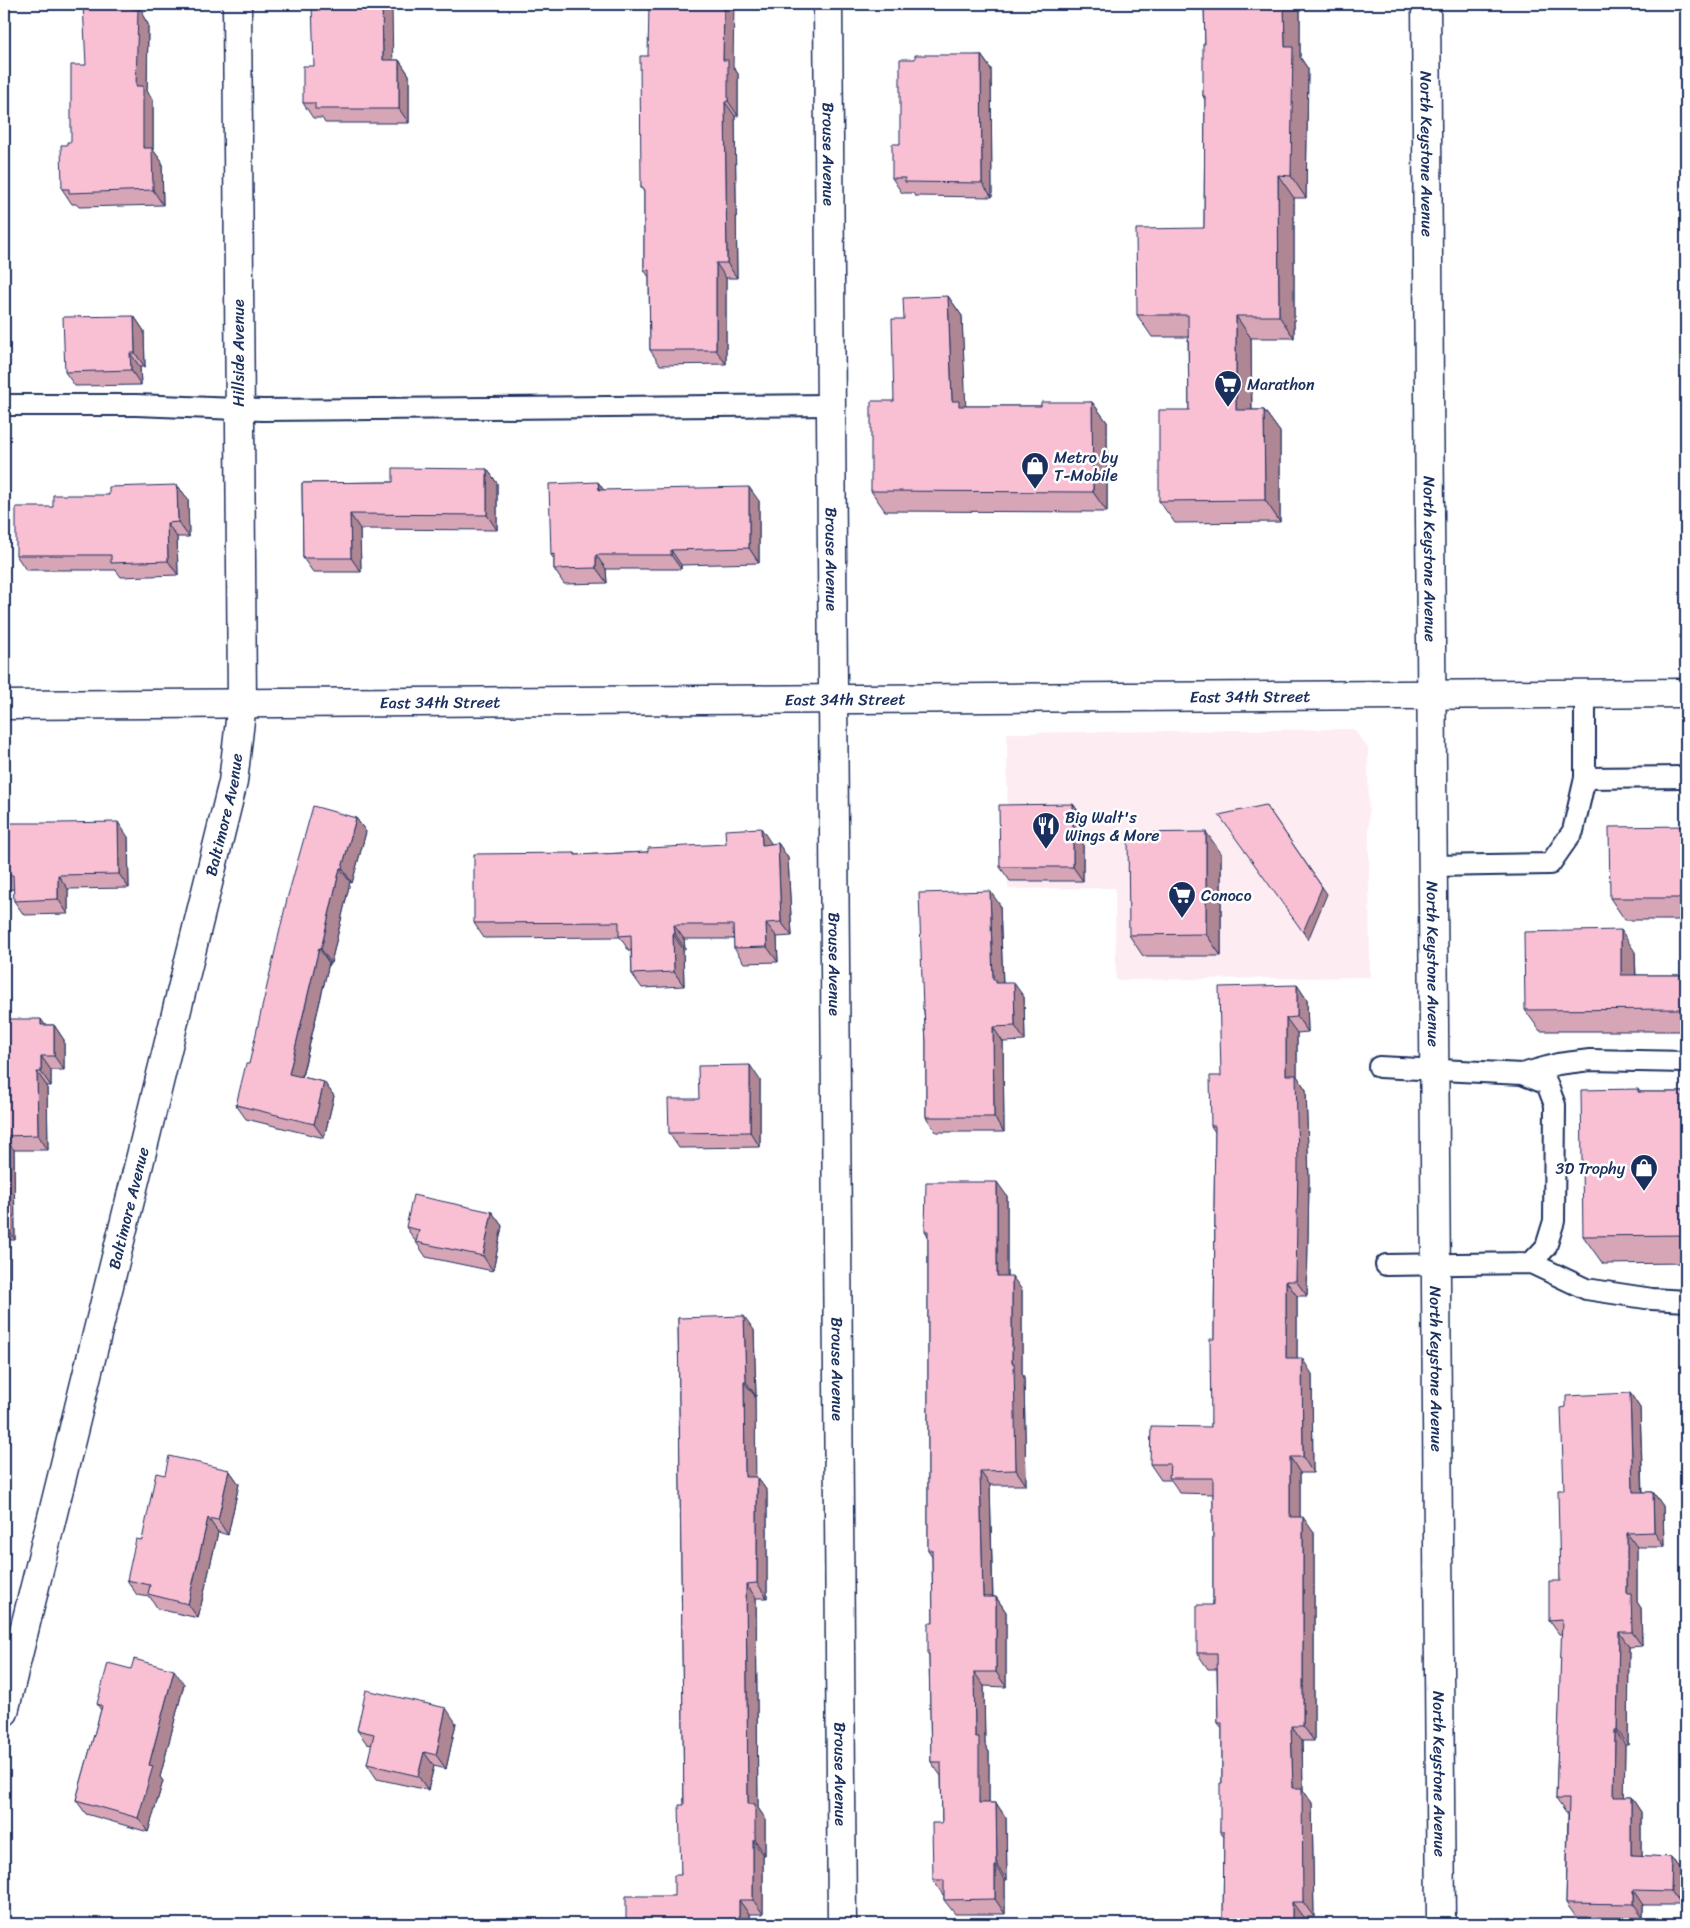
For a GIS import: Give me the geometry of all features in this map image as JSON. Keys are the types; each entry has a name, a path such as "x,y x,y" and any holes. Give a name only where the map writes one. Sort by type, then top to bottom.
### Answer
{"street":[{"name":"Hillside Avenue","path":"237,4 242,703"},
{"name":"Brouse Avenue","path":"828,4 842,1924"},
{"name":"North Keystone Avenue","path":"1426,4 1441,1924"},
{"name":"East 34th Street","path":"4,705 1686,693"},
{"name":"Baltimore Avenue","path":"4,1712 233,782 242,703"}],"lane":[{"path":"4,405 136,405 239,410 831,405"},
{"path":"1432,866 1550,864 1573,831 1585,778 1585,693"},
{"path":"1585,778 1686,777"},
{"path":"1379,1067 1522,1074 1558,1064 1590,1060 1686,1062"},
{"path":"1522,1074 1546,1084 1555,1105 1554,1221 1546,1247 1531,1263"},
{"path":"1386,1264 1531,1263 1586,1289 1652,1299 1686,1301"}],"shaded area":[{"path":"1353,729 1368,748 1370,977 1116,980 1115,888 1008,889 1007,733"}],"building":[{"path":"83,4 133,4 133,9 138,9 136,86 143,86 143,148 152,148 153,190 69,193 69,189 62,189 61,145 67,145 67,142 71,142 71,65 86,65"},
{"path":"312,4 382,4 383,60 399,60 399,109 315,109 315,103 303,103 303,66 314,66"},
{"path":"649,4 724,4 723,60 728,60 728,101 725,102 727,263 716,263 716,350 650,350 649,270 644,270 644,188 641,188 640,56 648,56"},
{"path":"1204,4 1284,4 1285,47 1293,47 1291,176 1278,175 1279,316 1236,316 1236,410 1264,410 1265,500 1159,501 1159,410 1189,410 1188,315 1137,315 1136,229 1204,228"},
{"path":"915,55 981,55 982,183 905,182 905,178 892,178 892,144 900,144 900,59 915,59"},
{"path":"948,296 952,401 959,401 959,406 1041,406 1041,402 1092,402 1093,492 871,491 871,401 894,401 892,319 904,319 903,298"},
{"path":"134,316 135,353 130,353 131,370 65,372 63,317"},
{"path":"393,468 487,469 487,515 350,514 351,558 303,558 302,483 393,482"},
{"path":"598,482 599,490 749,487 749,548 671,550 671,555 596,555 596,568 554,569 554,554 551,555 549,484"},
{"path":"177,485 178,522 167,523 168,561 111,563 111,555 16,555 16,507 53,507 53,495 109,495 109,487"},
{"name":"Big Walt's Wings & More","path":"1073,804 1073,867 1000,867 999,805"},
{"path":"1266,805 1322,887 1303,932 1219,815"},
{"path":"313,806 356,818 342,868 340,868 321,949 319,948 289,1074 324,1082 314,1124 236,1105 246,1064 249,1064 287,899"},
{"path":"118,822 119,874 58,875 58,899 14,901 13,875 4,875 4,823"},
{"path":"1686,826 1686,898 1610,898 1609,827"},
{"path":"761,828 762,845 778,843 781,922 766,923 767,947 734,948 733,925 674,925 674,972 632,974 631,935 619,936 619,922 474,923 474,854 575,853 575,855 648,852 648,848 726,844 725,830"},
{"name":"Conoco","path":"1206,832 1206,934 1129,935 1128,833"},
{"path":"990,891 993,980 996,980 996,983 1014,983 1015,1026 993,1027 994,1117 926,1117 926,1041 919,893"},
{"path":"1621,930 1621,975 1686,975 1686,1009 1525,1010 1524,932"},
{"path":"1297,985 1297,1017 1286,1018 1286,1075 1296,1075 1298,1164 1296,1281 1286,1281 1286,1358 1302,1358 1303,1457 1290,1457 1290,1517 1303,1517 1303,1726 1291,1726 1293,1788 1302,1788 1303,1902 1292,1902 1292,1922 1223,1922 1224,1832 1220,1832 1222,1723 1218,1723 1217,1653 1197,1653 1197,1605 1213,1605 1213,1478 1169,1478 1170,1464 1150,1464 1151,1426 1211,1427 1210,1339 1214,1339 1215,1126 1211,1126 1210,1076 1221,1076 1219,987"},
{"path":"6,1019 41,1019 41,1025 54,1025 54,1056 41,1056 41,1072 37,1072 38,1135 4,1136 4,1048 6,1048"},
{"path":"750,1065 750,1132 669,1133 668,1099 699,1099 698,1066"},
{"name":"3D Trophy","path":"1638,1089 1638,1092 1686,1092 1686,1235 1583,1236 1581,1090"},
{"path":"4,1136 5,1225 4,1225"},
{"path":"926,1182 997,1182 997,1276 1012,1276 1012,1363 1014,1363 1016,1470 980,1471 983,1597 996,1597 996,1672 974,1672 975,1737 979,1737 979,1803 996,1803 997,1866 995,1866 995,1899 944,1900 944,1880 933,1880 932,1823 942,1823 941,1762 931,1762 928,1654 928,1623 933,1623 932,1550 928,1550 928,1231 925,1231"},
{"path":"413,1195 492,1212 483,1256 416,1242 419,1230 406,1227"},
{"path":"744,1316 746,1382 744,1382 745,1477 757,1477 757,1583 746,1584 748,1804 755,1804 753,1900 739,1900 739,1920 676,1920 676,1924 626,1924 626,1896 674,1896 674,1875 681,1875 679,1805 684,1805 678,1318"},
{"path":"1630,1393 1633,1492 1653,1492 1654,1532 1627,1533 1627,1594 1631,1594 1632,1632 1619,1632 1614,1797 1631,1797 1631,1855 1672,1857 1671,1891 1633,1890 1633,1904 1566,1903 1569,1799 1556,1799 1562,1619 1549,1620 1549,1581 1560,1581 1558,1490 1564,1490 1561,1408 1566,1407 1566,1396"},
{"path":"169,1456 229,1470 218,1520 208,1518 188,1604 148,1594 150,1585 127,1580 136,1539 142,1540 156,1473 165,1475"},
{"path":"134,1659 174,1670 149,1765 153,1766 138,1818 76,1800 102,1706 97,1704 108,1663 131,1669"},
{"path":"366,1690 446,1708 436,1755 424,1752 418,1776 367,1764 374,1734 357,1730"}],"place":[{"name":"Marathon","path":"1228,408"},
{"name":"Metro by T-Mobile","path":"1035,490"},
{"name":"Big Walt's Wings & More","path":"1046,850"},
{"name":"Conoco","path":"1182,919"},
{"name":"3D Trophy","path":"1644,1192"}]}
